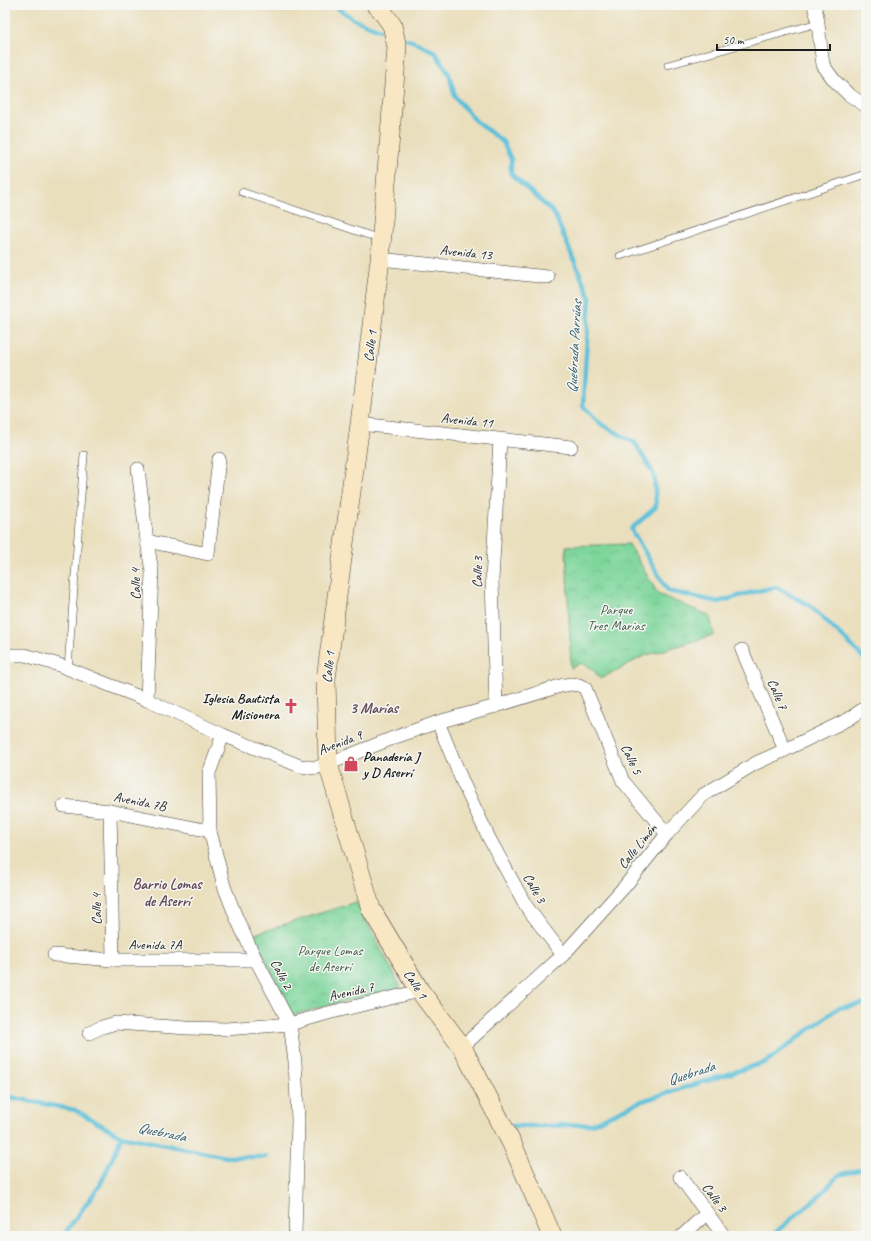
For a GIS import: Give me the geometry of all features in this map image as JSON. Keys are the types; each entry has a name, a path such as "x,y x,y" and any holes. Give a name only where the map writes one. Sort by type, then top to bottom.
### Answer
{"street":[{"name":"Calle 1","path":"376,5 392,25 397,47 380,259 360,424 326,679 328,764 371,909 420,991 462,1047 513,1146 552,1236"},
{"path":"814,5 818,23 823,65 834,80 848,94 866,106"},
{"name":"Avenida 13","path":"380,259 548,277"},
{"name":"Avenida 11","path":"360,424 571,447"},
{"name":"Calle 3","path":"496,706 492,580 500,440"},
{"path":"147,541 208,554 219,459"},
{"name":"Calle 4","path":"138,469 152,572 147,700"},
{"name":"Calle 7","path":"742,650 785,750"},
{"name":"Avenida 9","path":"5,655 25,655 68,668 147,700 223,735 300,766 315,768 438,722 560,686 571,684 579,685 585,688"},
{"name":"Calle 5","path":"585,688 623,781 667,834"},
{"name":"Calle Limón","path":"462,1047 563,955 625,886 667,834 703,795 756,763 849,719 866,707"},
{"name":"Calle 3","path":"438,722 463,783 489,838 526,906 563,955"},
{"name":"Calle 2","path":"223,735 209,773 210,831 224,886 236,917 256,960 290,1024 295,1062 298,1120 295,1236"},
{"name":"Avenida 7B","path":"64,806 110,811 210,831"},
{"name":"Calle 4","path":"110,811 114,960"},
{"name":"Avenida 7A","path":"54,955 114,960 256,960"},
{"name":"Avenida 7","path":"89,1032 116,1023 226,1029 290,1024 328,1013 420,991"},
{"name":"Calle 3","path":"680,1178 724,1236"},
{"path":"682,1236 707,1213"}],"lane":[{"path":"668,65 818,23"},
{"path":"620,256 866,174"},
{"path":"242,192 382,239"},
{"path":"68,668 84,455"}],"green space":[{"name":"Parque Tres Marías","path":"629,544 658,594 710,616 714,635 644,656 600,679 592,670 581,663 571,668 566,546"},
{"name":"Parque Lomas de Aserrí","path":"356,902 401,987 292,1015 254,934"}],"waterway":[{"name":"Quebrada Parrúas","path":"333,5 355,20 380,30"},
{"name":"Quebrada Parrúas","path":"406,39 435,52 449,74 455,97 476,121 503,142 511,159 511,174 554,213 590,298 583,406 601,424 635,443 654,475 656,507 631,529 668,591 718,602 776,587 809,605 866,661"},
{"name":"Quebrada","path":"509,1126 592,1124 639,1102 766,1062 838,1008 866,1003"},
{"path":"5,1096 75,1110 121,1136"},
{"name":"Quebrada","path":"63,1236 100,1185 121,1136 226,1157 266,1157"},
{"path":"773,1236 818,1197 839,1175 862,1169 866,1159"}],"place":[{"name":"Iglesia Bautista Misionera","path":"291,706"},
{"name":"Panadería J y D Aserrí","path":"351,764"}],"district":[{"name":"3 Marías","path":"374,708"},
{"name":"Barrio Lomas de Aserrí","path":"167,892"}]}
